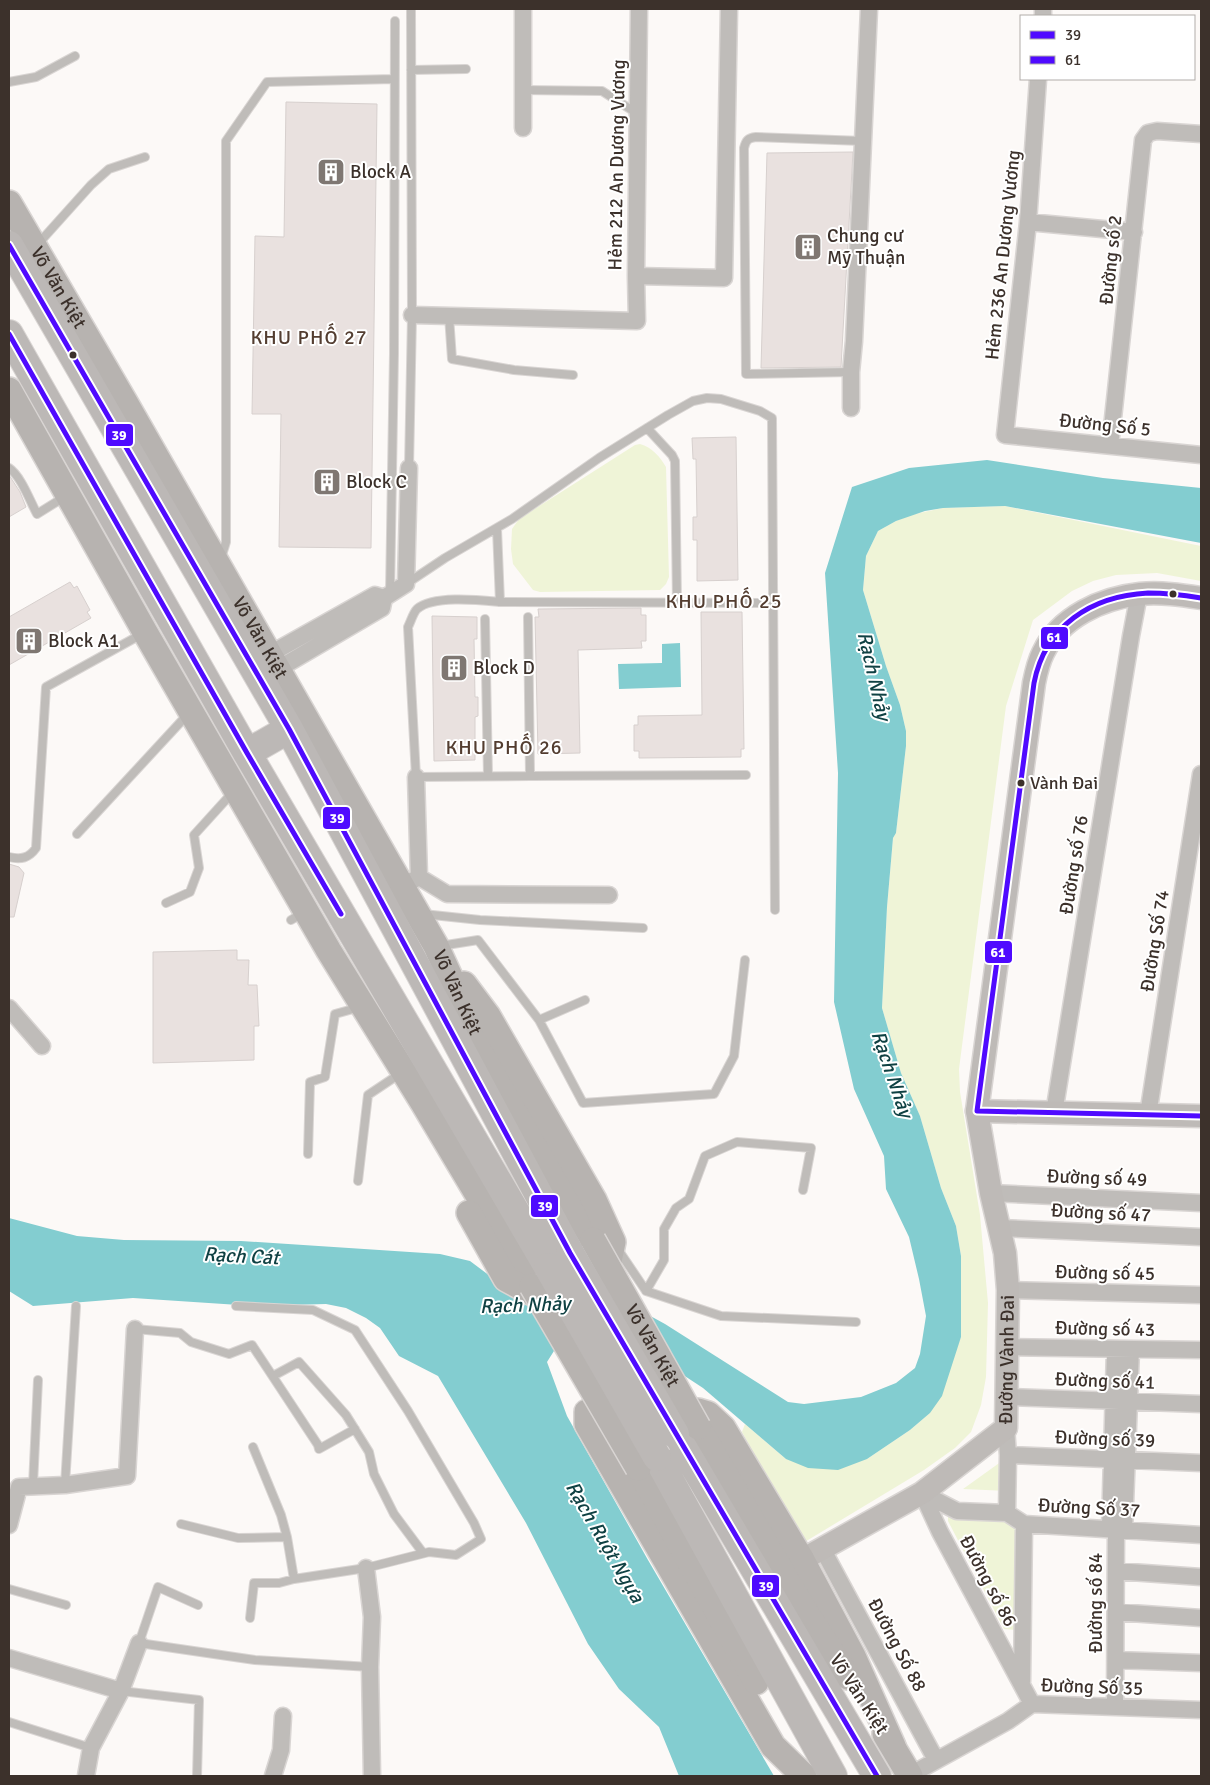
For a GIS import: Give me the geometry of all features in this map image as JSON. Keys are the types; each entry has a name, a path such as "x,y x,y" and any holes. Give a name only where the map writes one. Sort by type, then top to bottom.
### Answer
{"highway":[{"name":"Võ Văn Kiệt","path":"22,246 290,729 571,1258 648,1462 833,1776"},
{"name":"Võ Văn Kiệt","path":"9,334 247,753 571,1258 687,1430 877,1776"},
{"path":"247,753 290,729"}],"main road":[{"name":"Võ Văn Kiệt","path":"9,203 22,246 125,402 274,662 410,882 416,913 436,946 488,1060 571,1258"},
{"name":"Võ Văn Kiệt","path":"9,390 236,789 299,915 329,951 423,1102 571,1258"},
{"path":"329,951 358,1021 506,1279 536,1296 555,1296 596,1284 607,1271 571,1258"},
{"path":"804,1776 773,1746 587,1424 587,1412 603,1406 698,1411 708,1414 723,1428 812,1555 853,1656 893,1746"},
{"name":"Võ Văn Kiệt","path":"687,1430 893,1746 910,1776"},
{"name":"Võ Văn Kiệt","path":"648,1462 808,1776"}],"street":[{"path":"522,128 524,9"},
{"name":"Hẻm 212 An Dương Vương","path":"449,316 637,321 639,9"},
{"path":"636,276 724,278 729,9"},
{"path":"851,408 851,372 854,342 868,9"},
{"name":"Hẻm 236 An Dương Vương","path":"1005,435 1028,222 1038,80"},
{"name":"Đường số 2","path":"1110,446 1143,140 1148,133 1157,131 1201,134"},
{"path":"1028,222 1134,232"},
{"path":"412,315 449,316"},
{"name":"Đường Số 5","path":"1005,435 1201,455"},
{"path":"274,662 302,646 382,608 387,596 406,584 409,468"},
{"name":"Đường Vành Đai","path":"812,1555 922,1493 1006,1428 1008,1290 1004,1253 991,1193 978,1111 1038,664 1048,644 1061,628 1077,615 1095,606 1118,598 1139,594 1167,594 1201,598"},
{"name":"Đường số 76","path":"1054,1113 1139,594"},
{"name":"Đường Số 74","path":"1148,1115 1201,774"},
{"path":"416,777 410,882 447,894 609,895"},
{"path":"9,1008 42,1046"},
{"path":"978,1111 1201,1116"},
{"name":"Đường số 49","path":"991,1193 1201,1202"},
{"name":"Đường số 47","path":"999,1228 1201,1237"},
{"name":"Đường số 45","path":"1008,1290 1201,1295"},
{"path":"9,1525 20,1486 64,1485 127,1476 135,1329"},
{"name":"Đường số 43","path":"1007,1347 1201,1350"},
{"name":"Đường số 84","path":"1115,1707 1116,1571 1123,1349"},
{"name":"Đường số 41","path":"1007,1397 1201,1404"},
{"path":"922,1493 958,1511 1007,1512 1008,1455 1006,1428"},
{"name":"Đường số 39","path":"1008,1455 1201,1463"},
{"name":"Đường số 86","path":"922,1493 940,1532 1032,1704"},
{"name":"Đường Số 37","path":"1007,1512 1024,1524 1201,1535"},
{"name":"Đường số 86","path":"1022,1686 1024,1524"},
{"name":"Đường Số 88","path":"812,1555 936,1760"},
{"path":"366,1568 372,1616 370,1667 372,1776"},
{"path":"1116,1571 1201,1577"},
{"path":"1116,1612 1201,1618"},
{"path":"86,1776 92,1748 121,1691 139,1643"},
{"path":"9,1658 121,1691"},
{"path":"1116,1660 1201,1662"},
{"name":"Đường Số 35","path":"910,1776 1008,1722 1032,1704 1201,1710"},
{"path":"273,1776 282,1750 283,1716"}],"lane":[{"path":"409,468 412,315 411,9"},
{"path":"387,596 394,353 395,20"},
{"path":"9,82 36,77 75,56"},
{"path":"411,70 466,69"},
{"path":"218,567 226,542 226,142 267,82 394,79"},
{"path":"522,90 602,92 638,114"},
{"path":"851,372 746,374 744,148 749,138 756,137 862,141"},
{"path":"22,246 109,169 144,157"},
{"path":"449,316 452,358 514,370 574,374"},
{"path":"406,584 445,558 497,529 599,458 693,401 707,398 735,402 760,410 772,418 775,910"},
{"path":"647,428 672,455 675,461 677,602"},
{"path":"9,468 22,485 37,514 68,495"},
{"path":"497,529 500,602"},
{"path":"746,775 416,777 408,627 416,610 429,603 460,599 500,602 773,603"},
{"path":"528,617 530,776"},
{"path":"486,619 488,776"},
{"path":"9,857 18,860 30,856 36,848 46,687 145,632"},
{"path":"77,834 191,711"},
{"path":"166,903 190,892 199,868 194,835 236,789"},
{"path":"416,913 480,920 643,928"},
{"path":"436,946 478,940 539,1020 583,1103 714,1094 734,1056 745,960"},
{"path":"539,1020 585,1000"},
{"path":"308,1154 310,1082 325,1077 335,1014 353,1008"},
{"path":"358,1181 368,1095 392,1078"},
{"path":"646,1291 664,1260 664,1229 676,1208 689,1199 705,1156 738,1142 811,1148 803,1190"},
{"path":"571,1258 646,1291 721,1316 856,1322"},
{"path":"64,1485 76,1306"},
{"path":"236,1306 314,1310 354,1330 408,1411 474,1523 481,1539 456,1556 429,1552 366,1568 279,1583 254,1583 250,1618"},
{"path":"135,1329 180,1333 191,1342 229,1354 252,1345 319,1449 354,1430"},
{"path":"273,1376 299,1362 346,1415 368,1452 374,1474 394,1514 423,1553"},
{"path":"20,1486 38,1380"},
{"path":"253,1447 281,1515 287,1537 294,1579"},
{"path":"181,1524 238,1538 287,1537"},
{"path":"198,1605 158,1587 139,1643 255,1660 370,1667"},
{"path":"9,1589 66,1606"},
{"path":"121,1691 198,1700 197,1776"},
{"path":"9,1722 92,1748"}],"green space":[{"path":"640,444 648,447 655,453 666,467 669,577 666,584 660,590 540,592 533,590 513,564 511,549 512,529 519,519 635,445"},
{"path":"1005,506 1201,546 1201,581 1157,573 1116,575 1093,581 1072,591 1033,620 1006,706 959,1069 960,1092 980,1215 988,1303 986,1377 981,1405 971,1432 955,1448 924,1470 803,1543 742,1432 745,1424 786,1459 867,1459 910,1430 930,1413 961,1337 961,1256 956,1226 941,1188 920,1116 901,1073 882,1008 887,907 893,838 896,833 906,746 906,731 900,705 863,590 866,556 878,531 910,515 943,508"},
{"path":"1009,1456 1008,1491 963,1489"},
{"path":"948,1514 1019,1523 1016,1630 1004,1629 948,1521"}],"water":[{"path":"987,460 1103,478 1201,488 1201,543 1005,506 943,508 925,511 896,521 878,531 866,556 863,590 900,705 906,731 906,746 896,833 893,838 887,907 882,1008 901,1073 920,1116 941,1188 956,1226 961,1256 961,1337 942,1396 930,1413 910,1430 867,1459 838,1470 808,1468 786,1459 703,1388 633,1342 564,1335 547,1362 567,1416 648,1560 774,1776 679,1776 659,1727 619,1689 588,1644 526,1523 438,1376 399,1356 380,1328 366,1318 346,1308 326,1304 254,1306 133,1298 33,1306 9,1291 9,1218 77,1236 124,1240 241,1241 440,1254 470,1261 510,1291 634,1307 665,1324 788,1402 804,1404 861,1397 896,1383 915,1368 920,1354 926,1316 909,1237 886,1189 884,1156 854,1089 834,1002 838,773 825,573 852,487 909,468"},
{"path":"680,643 681,687 619,689 618,664 662,663 662,644"}],"building":[{"path":"286,102 377,104 371,548 279,547 281,414 252,414 255,236 284,237"},
{"name":"Chung cư Mỹ Thuận","path":"853,152 841,367 761,368 767,153"},
{"path":"736,437 738,580 697,581 697,540 693,540 693,517 697,517 696,459 693,459 692,438"},
{"path":"9,475 20,492 26,507 9,517"},
{"name":"Block A1","path":"70,582 74,588 77,586 90,610 87,612 91,618 9,665 9,617"},
{"path":"641,608 641,615 646,615 646,641 641,641 642,648 578,650 580,753 538,754 535,617 539,617 538,609"},
{"path":"701,612 742,612 744,749 741,749 741,757 639,758 639,751 634,751 634,725 638,725 638,716 702,715"},
{"name":"Block D","path":"432,616 477,617 477,639 474,639 475,697 478,697 478,716 475,717 475,760 434,761"},
{"path":"9,864 19,867 24,873 14,917 9,917"},
{"path":"237,950 237,960 249,960 248,985 257,985 259,1026 254,1026 254,1060 153,1063 153,952"}],"transit line":[{"name":"39","path":"9,245 289,729 570,1253 877,1776"},
{"name":"39","path":"9,334 247,753 341,914"},
{"name":"61","path":"977,1111 1034,683 1040,663 1048,645 1060,630 1074,618 1108,600 1127,595 1148,593 1201,598"},
{"name":"61","path":"977,1111 1201,1116"}],"place":[{"name":"Block A","path":"331,172"},
{"name":"Chung cư Mỹ Thuận","path":"808,247"},
{"name":"Block C","path":"327,482"},
{"name":"Block A1","path":"29,641"},
{"name":"Block D","path":"454,668"},
{"name":"Vành Đai","path":"1021,783"}],"district":[{"name":"KHU PHỐ 27","path":"309,337"},
{"name":"KHU PHỐ 25","path":"724,601"},
{"name":"KHU PHỐ 26","path":"504,747"}],"water label":[{"name":"Rạch Nhảy","path":"874,676"},
{"name":"Rạch Nhảy","path":"892,1074"},
{"name":"Rạch Cát","path":"241,1256"},
{"name":"Rạch Nhảy","path":"525,1305"},
{"name":"Rạch Ruột Ngựa","path":"605,1542"}]}
